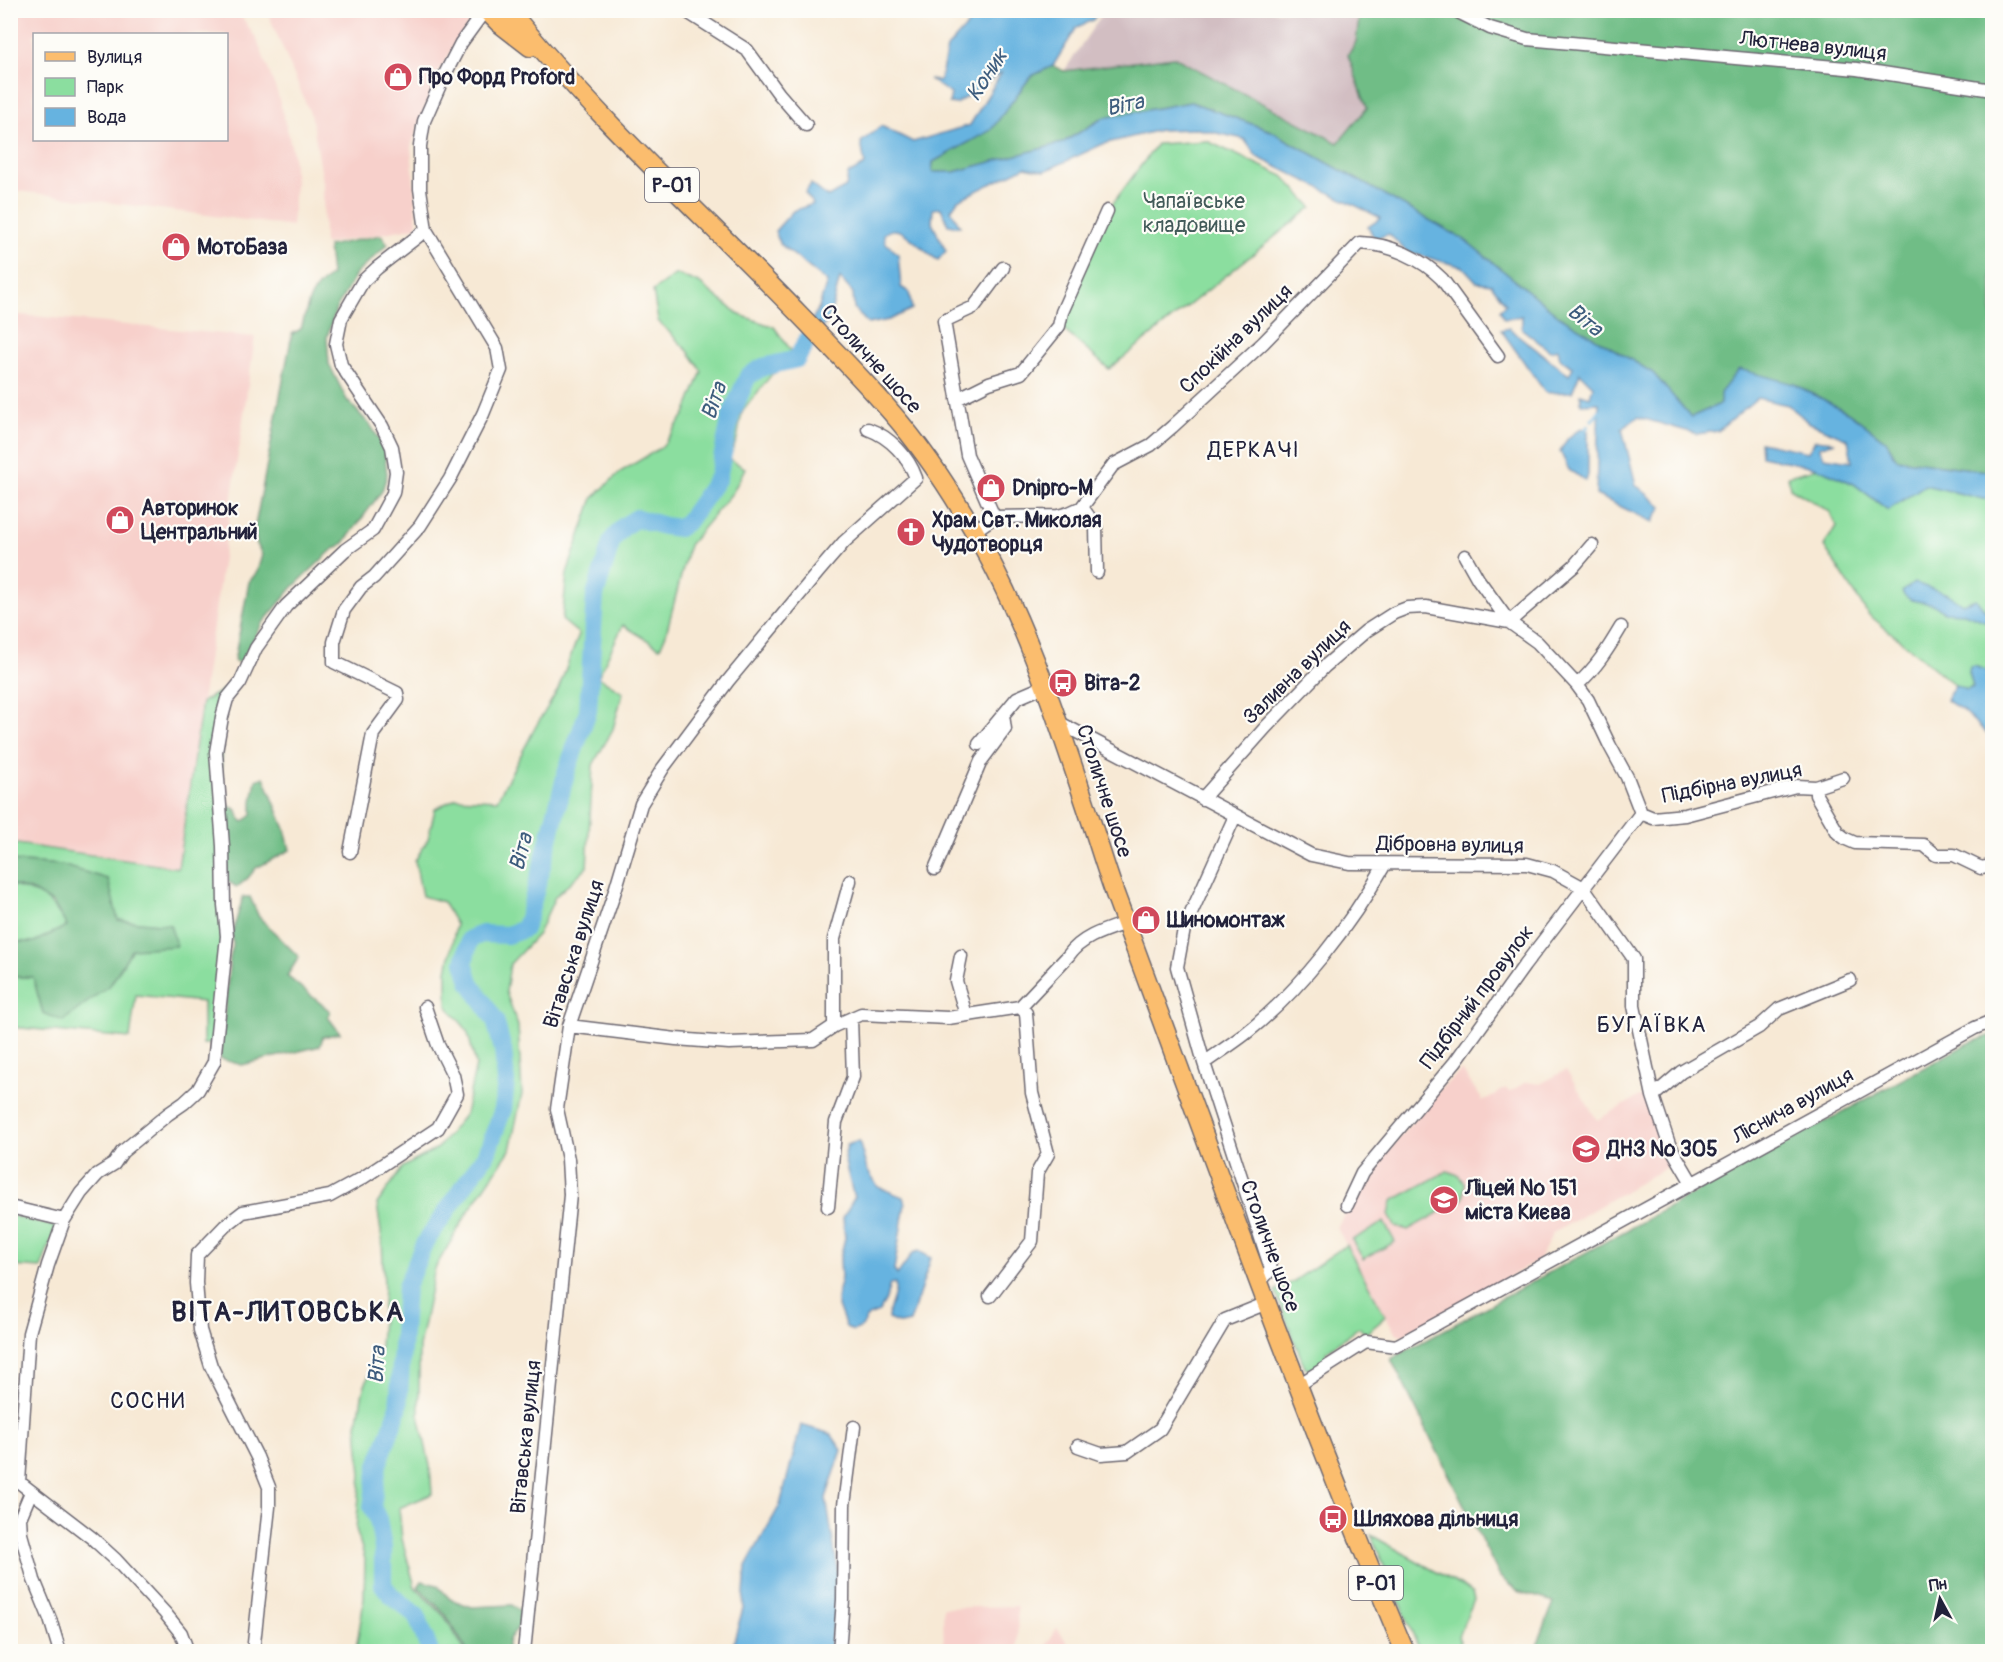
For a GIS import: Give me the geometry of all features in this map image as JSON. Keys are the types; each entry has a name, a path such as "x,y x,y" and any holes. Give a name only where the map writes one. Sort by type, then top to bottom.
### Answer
{"main road":[{"name":"Столичне шосе","path":"486,10 557,69"},
{"name":"Столичне шосе","path":"509,10 557,69 894,414 926,456 974,531 1018,618 1045,686 1118,902 1297,1386 1347,1514 1405,1652"}],"street":[{"path":"350,852 373,734 398,700 397,693 334,662 334,642 340,620 344,610 361,587 374,577 420,526 450,479 483,414 501,370 497,348 426,230 420,189 420,146 424,121 461,43 486,10"},
{"path":"684,10 747,50 779,94 806,125"},
{"name":"Лютнева вулиця","path":"1454,10 1490,27 1527,39 1857,69 1992,90"},
{"path":"957,399 988,383 1021,373 1029,366 1059,326 1062,312 1107,212"},
{"path":"188,1652 180,1633 165,1613 116,1560 92,1538 15,1479 30,1333 48,1265 64,1220 81,1193 98,1174 114,1164 122,1152 198,1090 214,1062 227,936 216,752 222,717 227,699 240,683 256,648 286,606 345,550 373,530 393,493 396,472 392,447 382,426 341,365 336,344 341,319 363,281 426,230"},
{"name":"Спокійна вулиця","path":"1082,507 1113,465 1151,445 1172,427 1263,343 1360,243 1377,244 1402,253 1431,268 1442,279 1498,356"},
{"path":"994,517 967,455 944,321 974,307 1003,268"},
{"name":"Вітавська вулиця","path":"524,1652 570,1195 568,1159 557,1109 569,1026 614,894 641,804 663,768 728,681 844,542 916,478 911,464 884,435 868,429"},
{"path":"974,531 994,517 1058,516 1082,507 1096,527 1097,572"},
{"path":"1465,556 1478,579 1509,622 1574,566 1592,545"},
{"name":"Заливна вулиця","path":"1202,799 1266,727 1324,667 1366,631 1394,613 1407,608 1426,607 1509,622"},
{"name":"Підбірна вулиця","path":"1509,622 1536,642 1577,685 1597,717 1627,777 1641,813 1653,818 1685,815 1796,786 1816,787 1816,795 1838,833 1846,840 1855,843 1924,845 1936,855 1954,855 1981,868 1992,866"},
{"path":"1577,685 1608,650 1621,627"},
{"path":"979,744 1017,698 1045,686"},
{"path":"935,868 981,761 1005,729 1003,715"},
{"name":"Дібровна вулиця","path":"1058,722 1311,855 1349,863 1527,864 1553,871 1584,888 1634,959 1634,1006 1653,1096 1669,1144 1692,1183"},
{"path":"1816,787 1843,778"},
{"name":"Підбірний провулок","path":"1347,1205 1362,1173 1455,1062 1524,966 1641,813"},
{"path":"1235,816 1184,929 1177,967 1204,1063 1271,1269 1259,1284"},
{"path":"1204,1063 1246,1033 1302,981 1363,901 1385,864"},
{"path":"834,1026 834,939 850,881"},
{"path":"569,1026 729,1043 813,1040 834,1026 861,1014 948,1018 1020,1007 1075,947 1096,933 1126,923"},
{"path":"961,956 956,981 966,1015"},
{"path":"1653,1096 1681,1072 1759,1027 1779,1009 1850,980"},
{"path":"254,1652 269,1507 269,1487 257,1457 211,1366 200,1330 196,1283 197,1255 225,1226 243,1212 330,1196 361,1179 438,1128 457,1094 453,1075 438,1045 425,1007"},
{"path":"990,1296 1032,1242 1037,1173 1048,1154 1032,1093 1026,1013 1020,1007"},
{"path":"828,1207 836,1122 853,1077 851,1018"},
{"name":"Ліснича вулиця","path":"1297,1386 1366,1342 1396,1346 1975,1028 1992,1021"},
{"path":"10,1207 64,1220"},
{"path":"1078,1446 1101,1454 1127,1452 1160,1429 1225,1320 1267,1303"},
{"path":"839,1652 843,1599 844,1505 854,1427"},
{"path":"31,1492 20,1518 21,1533 34,1580 50,1619 60,1652"}],"shaded area":[{"path":"11,10 238,11 257,40 277,92 293,153 295,184 292,226 11,190"},
{"path":"267,11 471,11 471,19 437,74 411,146 417,227 324,244 323,182 312,118"},
{"path":"1104,11 1360,11 1356,42 1348,55 1367,108 1338,143 1174,57 1064,71"},
{"name":"Авторинок Центральний","path":"11,314 255,337 178,868 11,843"},
{"name":"Ліцей № 151 міста Києва","path":"1462,1070 1483,1101 1506,1088 1509,1092 1526,1082 1540,1084 1566,1070 1597,1120 1644,1094 1659,1136 1675,1162 1553,1233 1539,1260 1404,1336 1395,1333 1337,1228 1369,1174 1439,1090"},
{"path":"1017,1606 1018,1651 944,1651 943,1608"},
{"path":"1057,1628 1073,1651 1018,1651 1045,1647"}],"green space":[{"path":"1360,11 1992,11 1992,467 1986,471 1897,459 1886,441 1849,413 1794,384 1720,404 1691,418 1653,373 1559,316 1465,240 1271,131 1191,102 1103,118 1062,143 954,172 932,172 933,162 991,130 1031,76 1053,66 1064,71 1174,57 1338,143 1367,108 1348,55 1356,42"},
{"name":"Чапаївське кладовище","path":"1207,141 1283,176 1312,207 1109,369 1059,326 1107,211 1157,144"},
{"path":"381,235 388,244 356,274 336,309 327,337 329,364 347,400 371,426 384,447 387,475 382,491 344,543 331,551 293,587 262,624 240,663 234,661 249,582 257,572 262,555 254,531 292,334 301,329 313,293 331,275 328,246"},
{"path":"676,274 699,283 740,315 774,327 800,363 772,374 742,412 737,439 729,459 745,468 733,492 689,545 666,634 660,648 623,625 598,677 623,692 613,729 593,765 587,867 555,897 538,934 510,964 506,992 518,1026 522,1094 510,1150 468,1212 435,1268 419,1347 419,1415 430,1466 432,1494 399,1508 402,1539 415,1587 445,1617 465,1651 353,1652 356,1650 364,1599 365,1559 356,1529 361,1475 357,1425 363,1391 380,1346 384,1287 382,1239 377,1204 403,1167 438,1148 465,1114 476,1065 467,1030 447,1006 447,971 456,925 443,902 422,896 415,861 428,839 435,809 456,798 497,800 558,690 579,634 562,620 567,573 593,498 620,472 662,447 685,414 702,371 688,351 658,321 653,291"},
{"path":"1818,468 1854,484 1888,510 1925,485 1983,499 1992,499 1992,673 1974,666 1969,673 1973,686 1967,690 1955,685 1868,614 1824,546 1836,526 1830,512 1790,488 1788,476"},
{"path":"235,683 221,707 223,936 212,1044 203,1044 203,1002 136,995 130,1038 11,1027 10,977 33,977 43,1013 111,984 132,949 170,925 118,920 62,865 11,861 11,843 178,868 202,702"},
{"path":"264,777 285,829 290,850 256,868 237,887 227,881 224,803 237,810 243,822 252,815 256,780"},
{"path":"10,861 62,865 108,879 118,920 170,925 177,946 132,949 111,984 63,1021 43,1013 33,977 11,977 11,942 34,942 67,926 53,903 31,890 11,885"},
{"path":"10,885 44,898 67,926 34,942 11,942"},
{"path":"243,897 250,897 259,917 299,957 287,976 330,1011 328,1017 340,1033 323,1037 320,1046 242,1065 220,1059 233,946 232,934"},
{"path":"1992,1035 1992,1651 1535,1651 1554,1602 1517,1591 1500,1577 1391,1359 1967,1044"},
{"path":"1447,1171 1458,1175 1465,1184 1463,1199 1408,1230 1395,1226 1389,1215 1392,1201"},
{"path":"10,1215 56,1227 41,1268 11,1266"},
{"path":"1384,1222 1395,1242 1363,1259 1352,1240"},
{"path":"1346,1245 1385,1315 1365,1334 1359,1327 1326,1352 1327,1362 1312,1370 1305,1368 1275,1291 1294,1281"},
{"path":"1371,1535 1472,1593 1474,1600 1458,1636 1464,1651 1420,1651"},
{"path":"422,1581 437,1585 450,1599 472,1607 512,1605 521,1612 520,1625 509,1639 507,1649 509,1651 467,1651 446,1615 418,1587"}],"water":[{"name":"Коник","path":"972,11 1099,11 1093,20 1077,27 1053,66 1031,76 991,130 933,162 932,172 954,172 1062,143 1103,118 1191,102 1271,131 1465,240 1559,316 1653,373 1691,417 1720,404 1720,393 1739,369 1794,384 1849,413 1886,441 1897,459 1986,471 1992,467 1992,499 1983,499 1925,485 1888,510 1854,484 1818,468 1761,456 1760,442 1808,452 1815,440 1835,442 1819,447 1824,457 1852,461 1848,439 1810,423 1788,405 1757,398 1718,431 1697,434 1638,417 1622,429 1636,485 1662,507 1653,522 1596,495 1599,403 1581,404 1581,394 1590,397 1593,386 1580,373 1572,392 1546,393 1501,330 1509,328 1569,375 1573,367 1560,359 1558,349 1550,351 1522,329 1522,316 1504,319 1500,310 1506,304 1491,284 1477,282 1463,267 1407,252 1389,234 1375,239 1368,227 1381,218 1257,157 1244,139 1198,129 1160,130 1103,144 1045,171 1025,167 958,200 951,210 960,226 948,225 941,208 933,209 932,223 946,251 938,260 904,233 893,230 887,232 884,234 885,242 898,254 901,287 909,292 912,309 889,320 868,324 854,308 853,293 840,278 830,316 800,363 794,353 819,307 827,282 780,244 775,231 793,211 813,204 805,193 811,184 828,197 846,187 848,174 865,165 861,142 881,126 913,142 970,125 1002,72 956,104 949,103 951,94 929,79 940,81 947,48 969,24"},
{"path":"1581,428 1588,431 1586,481 1569,470 1560,451 1568,438"},
{"path":"1914,583 1948,594 1962,604 1976,599 1985,610 1992,612 1992,626 1990,623 1964,613 1944,612 1933,604 1911,600 1902,592"},
{"path":"1974,666 1992,673 1992,738 1962,710 1946,700 1955,685 1967,690 1973,687 1969,672 1970,667"},
{"path":"859,1141 867,1170 878,1187 903,1197 905,1204 894,1270 897,1275 913,1253 919,1251 931,1258 910,1322 900,1324 888,1319 895,1283 890,1284 879,1312 868,1316 862,1327 853,1331 846,1327 837,1303 841,1278 840,1258 845,1238 843,1218 854,1198 844,1158 847,1145"},
{"path":"801,1425 831,1434 842,1450 826,1498 840,1585 829,1651 731,1652 743,1608 746,1566 780,1505"}],"waterway":[{"name":"Віта","path":"430,1652 417,1616 391,1595 383,1585 383,1548 378,1519 372,1507 378,1465 398,1410 406,1287 424,1244 487,1153 503,1109 506,1081 503,1050 495,1020 470,982 464,962 470,939 482,934 507,935 524,929 529,915 567,770 588,711 595,595 612,540 624,526 637,518 679,528 688,521 718,478 731,415 748,376 763,367 797,359 808,338"},
{"path":"1592,420 1600,410"},
{"path":"1585,430 1588,426"}],"place":[{"name":"Про Форд Proford","path":"398,77"},
{"name":"МотоБаза","path":"176,247"},
{"name":"Dnipro-M","path":"991,488"},
{"name":"Авторинок Центральний","path":"120,520"},
{"name":"Храм Свт. Миколая Чудотворця","path":"911,532"},
{"name":"Віта-2","path":"1063,683"},
{"name":"Шиномонтаж","path":"1146,920"},
{"name":"ДНЗ № 305","path":"1586,1149"},
{"name":"Ліцей № 151 міста Києва","path":"1444,1200"},
{"name":"Шляхова дільниця","path":"1333,1519"}],"district":[{"name":"ДЕРКАЧІ","path":"1254,450"},
{"name":"БУГАЇВКА","path":"1652,1025"},
{"name":"ВІТА-ЛИТОВСЬКА","path":"288,1312"},
{"name":"СОСНИ","path":"148,1401"}]}
